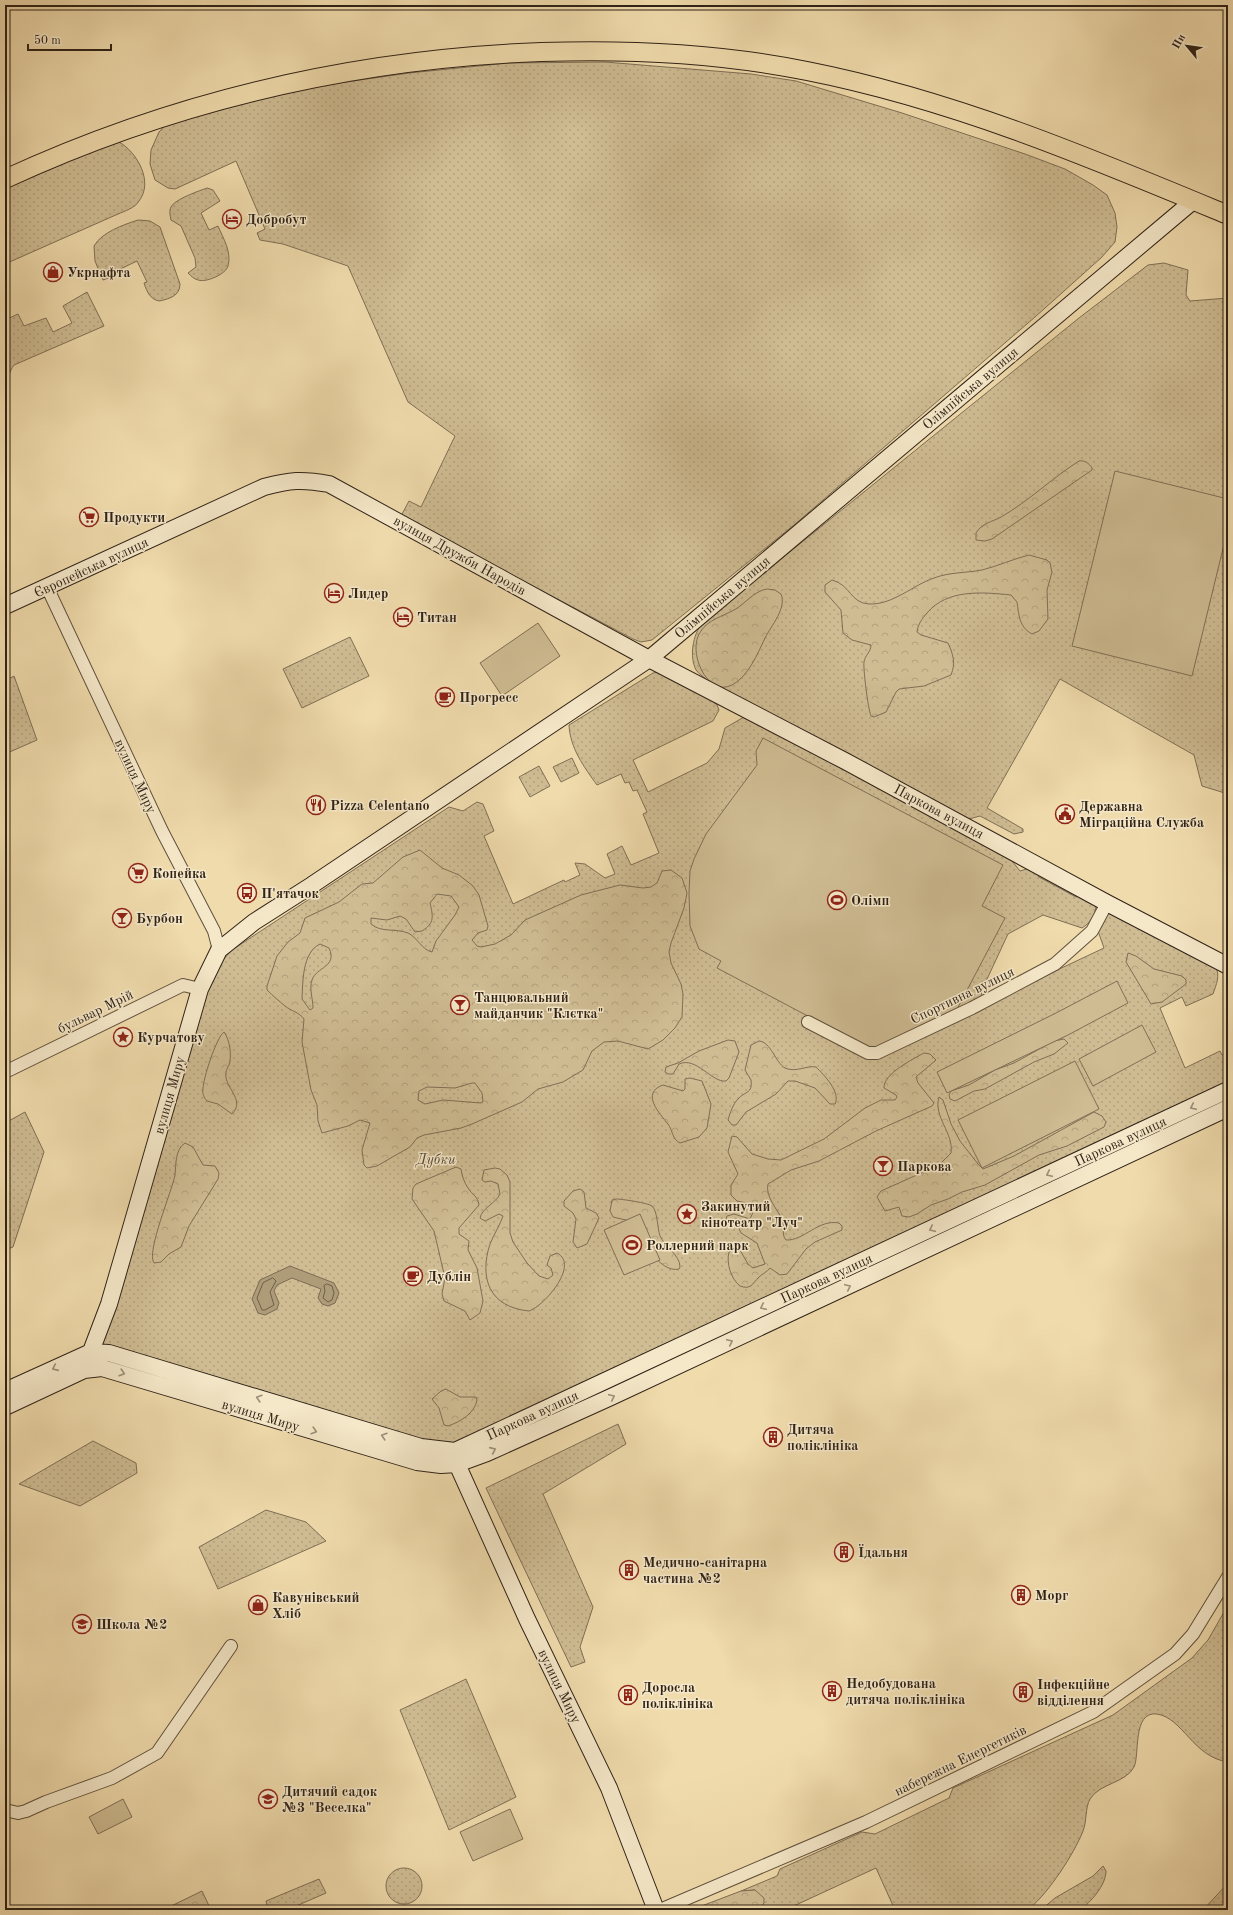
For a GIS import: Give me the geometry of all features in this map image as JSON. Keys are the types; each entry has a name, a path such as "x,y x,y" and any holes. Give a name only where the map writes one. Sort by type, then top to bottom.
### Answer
{"main road":[{"path":"5,179 133,127 213,101 290,82 365,68 437,59 525,53 621,51 711,57 772,65 822,74 911,96 995,122 1228,216"}],"street":[{"name":"Олімпійська вулиця","path":"219,950 254,922 312,885 649,658 1194,201"},
{"name":"вулиця Дружби Народів","path":"264,488 288,480 309,480 329,484 649,658"},
{"name":"Європейська вулиця","path":"5,606 264,488"},
{"name":"вулиця Миру","path":"47,587 162,830 214,931 219,950 200,989 109,1304 84,1370 102,1368 112,1370 417,1462 440,1465 457,1464"},
{"name":"Паркова вулиця","path":"649,658 852,764 1107,903 1228,966"},
{"name":"Спортивна вулиця","path":"808,1022 868,1053 876,1053 972,1008 1055,964 1092,931 1107,903"},
{"name":"бульвар Мрій","path":"5,1072 183,985 200,989"},
{"name":"Паркова вулиця","path":"421,1447 455,1451 1228,1090"},
{"name":"Паркова вулиця","path":"457,1464 487,1453 618,1394 1228,1108"},
{"name":"вулиця Миру","path":"91,1352 117,1355 421,1447"},
{"path":"5,1391 91,1352"},
{"path":"5,1407 84,1370"},
{"name":"вулиця Миру","path":"445,1451 457,1464 527,1619 609,1788 656,1910"},
{"name":"набережна Енергетиків","path":"660,1910 866,1822 1093,1712 1175,1654 1193,1634 1228,1577"},
{"path":"5,1810 18,1812 26,1811 112,1778 157,1753 231,1646"}],"green space":[{"path":"605,62 751,74 796,81 902,113 1065,169 1107,195 1115,213 1117,227 1115,242 1102,257 1035,317 794,525 652,640 641,642 401,516 409,501 421,507 455,436 408,402 348,266 283,244 260,240 257,233 265,229 236,161 175,189 168,188 155,180 150,164 151,150 159,132 171,119 268,93 409,73 508,63"},
{"path":"119,142 132,153 137,160 144,177 145,185 143,193 137,203 127,210 5,264 5,189 108,144"},
{"path":"207,188 213,190 220,201 201,213 209,230 218,226 228,250 229,261 228,266 220,275 202,281 195,279 188,273 196,267 195,258 181,226 171,220 170,212 171,207 177,201"},
{"path":"138,220 150,221 160,227 180,284 180,288 176,294 170,298 159,301 151,297 144,283 147,282 137,261 110,274 111,277 103,280 95,261 94,246 102,237 113,230"},
{"path":"1164,263 1188,270 1186,295 1190,301 1228,298 1228,794 1202,786 1194,755 1060,679 987,808 1023,829 1023,832 1014,834 980,816 969,819 708,681 696,670 692,652 696,633 702,623 1079,318 1148,265"},
{"path":"87,292 104,326 14,365 5,386 5,320 18,314 24,326 46,318 53,332 72,323 63,306"},
{"path":"1079,461 1085,461 1088,463 1092,470 992,539 985,541 976,540 976,533 981,527 1011,511"},
{"path":"1115,471 1228,499 1228,528 1192,676 1072,646"},
{"path":"1029,555 1047,560 1050,563 1052,572 1047,590 1048,619 1039,631 1032,634 1024,628 1020,620 1017,602 1011,595 977,593 955,596 944,600 935,605 927,613 919,624 917,632 921,635 948,643 953,659 951,675 924,686 899,689 886,712 874,717 871,716 867,697 864,662 871,645 852,640 843,633 841,610 825,592 825,585 832,580 838,582 858,601 869,604 878,603 895,598 926,581 940,576 982,570"},
{"path":"767,589 775,590 781,594 782,605 778,617 765,638 756,657 748,671 732,685 723,687 714,685 707,679 698,660 696,649 697,639 701,631 712,621 734,610 758,592"},
{"path":"538,623 560,656 502,696 480,663"},
{"path":"350,637 369,676 302,708 283,669"},
{"name":"Дубки","path":"659,672 711,700 717,705 719,710 713,721 633,760 648,792 707,763 719,749 725,728 744,717 1008,856 1020,871 1030,868 1036,871 1039,877 1076,897 1085,894 1096,906 1092,919 1082,928 1043,915 1008,934 981,992 985,1004 1104,948 1098,931 1106,913 1112,910 1215,966 1218,976 1213,994 1186,1006 1182,997 1160,1008 1185,1068 1220,1051 1222,1055 1228,1053 1228,1085 454,1444 434,1444 100,1348 208,985 220,963 232,950 449,807 463,811 477,802 483,804 494,831 484,836 513,904 564,880 565,882 580,875 575,863 585,864 605,878 615,874 607,854 622,846 631,865 659,853 643,814 647,812 637,790 633,791 629,782 625,783 621,774 597,785 578,757 572,742 569,725 653,673"},
{"path":"14,676 37,740 5,754 5,681"},
{"name":"Олімп","path":"763,738 1003,865 982,906 1005,918 956,1011 872,1050 717,968 721,961 699,949 690,926 690,871 706,834 757,765 756,751"},
{"path":"572,758 579,773 561,782 553,767"},
{"path":"539,766 550,786 530,797 519,777"},
{"path":"420,850 442,868 459,875 473,886 479,895 488,926 487,930 478,933 472,940 477,946 481,947 495,944 511,935 525,920 581,895 620,885 643,888 651,887 657,883 662,871 671,870 682,878 687,893 684,908 669,952 671,963 681,984 683,994 682,1017 675,1028 663,1040 648,1049 618,1041 604,1042 592,1051 583,1070 563,1082 538,1089 522,1102 472,1124 417,1138 410,1147 377,1166 367,1168 364,1165 362,1150 370,1123 360,1120 348,1126 322,1133 318,1121 317,1105 311,1090 302,1042 304,1019 285,1006 267,990 267,986 277,956 288,942 300,933 305,918 339,902 362,884 373,883 403,857","holes":["437,894 451,896 459,907 436,941 432,952 425,949 408,933 379,928 371,924 371,918 387,920 400,916 406,919 415,932 422,931 431,922 432,915 430,903","320,944 329,948 331,959 329,963 318,972 312,980 311,990 313,1008 310,1010 302,999 305,968 314,948","475,1083 482,1093 483,1101 481,1103 443,1100 425,1104 418,1100 419,1091 427,1087 455,1088"]},
{"path":"1128,953 1136,956 1154,969 1182,976 1186,980 1186,984 1162,1002 1151,1004 1126,962"},
{"path":"1117,981 1128,1003 1068,1035 947,1093 937,1072"},
{"path":"1142,1025 1156,1052 1093,1086 1079,1059"},
{"path":"224,1032 228,1039 230,1053 230,1061 226,1072 226,1077 237,1104 236,1109 232,1114 218,1104 207,1101 203,1092 210,1059 217,1042"},
{"path":"1064,1039 1068,1043 1054,1054 1034,1062 985,1089 974,1091 955,1101 950,1099 949,1095 951,1091 969,1085 995,1070 1014,1063 1054,1041"},
{"path":"728,1040 735,1041 739,1052 729,1078 726,1081 721,1081 715,1078 698,1066 692,1064 679,1064 673,1074 668,1074 665,1072 666,1067 678,1063 699,1051"},
{"path":"759,1041 763,1042 770,1048 778,1061 785,1068 793,1070 816,1067 834,1089 836,1094 835,1104 830,1104 815,1088 795,1081 788,1081 776,1094 746,1112 736,1125 732,1125 728,1120 733,1106 741,1096 748,1092 751,1088 751,1080 745,1070 751,1045"},
{"path":"924,1053 930,1054 936,1060 916,1077 918,1083 934,1103 932,1106 876,1131 819,1161 791,1170 768,1184 768,1193 782,1219 784,1236 786,1240 799,1237 824,1224 839,1223 842,1226 842,1230 815,1242 806,1249 787,1274 780,1275 770,1268 751,1286 740,1286 734,1279 730,1270 728,1261 729,1252 734,1249 740,1250 748,1264 753,1268 765,1264 757,1243 741,1233 737,1224 726,1219 727,1216 734,1214 750,1219 754,1210 751,1204 737,1201 731,1195 731,1185 738,1174 728,1152 732,1136 737,1137 752,1154 768,1159 781,1160 824,1139 865,1108 881,1100 895,1100 897,1097 896,1095 884,1088 888,1077 893,1072"},
{"path":"1075,1061 1099,1109 982,1168 958,1120"},
{"path":"690,1078 702,1081 711,1104 707,1128 699,1137 680,1143 675,1139 670,1127 657,1109 652,1098 656,1089 663,1085 683,1091 685,1089 685,1079"},
{"path":"939,1097 943,1100 951,1124 960,1141 983,1169 1014,1156 1094,1112 1102,1116 1106,1122 1104,1127 1067,1146 1039,1155 985,1185 962,1192 931,1205 917,1214 909,1217 902,1216 899,1207 885,1211 877,1197 881,1191 939,1165 951,1153 950,1139 939,1111"},
{"path":"25,1112 44,1152 13,1247 5,1250 5,1123"},
{"path":"185,1143 193,1147 203,1165 215,1166 219,1173 218,1179 189,1226 181,1247 169,1254 161,1262 154,1263 152,1257 156,1235 173,1183 179,1149"},
{"path":"456,1167 461,1169 465,1183 476,1198 479,1205 459,1228 459,1234 469,1241 468,1250 477,1268 483,1301 480,1313 470,1320 465,1311 444,1301 442,1294 445,1278 434,1231 412,1199 413,1188 416,1184"},
{"path":"495,1168 500,1169 507,1175 510,1182 510,1233 513,1242 527,1263 539,1276 548,1279 553,1275 551,1268 547,1265 550,1256 557,1253 563,1259 564,1266 562,1275 557,1285 543,1302 529,1311 504,1304 490,1289 487,1279 487,1256 490,1244 503,1216 499,1214 485,1221 480,1218 483,1211 500,1194 498,1184 491,1181 485,1182 482,1180 484,1170"},
{"path":"580,1189 584,1192 586,1208 596,1213 599,1218 587,1244 577,1248 573,1242 576,1219 573,1213 564,1206 564,1201 573,1191"},
{"path":"616,1199 640,1202 652,1206 656,1216 660,1236 678,1259 679,1269 672,1269 664,1266 657,1260 644,1244 630,1221 613,1217 610,1211 612,1200"},
{"name":"Роллерний парк","path":"640,1214 660,1260 624,1275 604,1230"},
{"path":"446,1389 460,1397 476,1397 477,1400 476,1405 470,1413 448,1426 444,1425 439,1408 432,1399 441,1391"},
{"path":"618,1424 626,1444 543,1494 593,1607 580,1647 585,1662 571,1667 486,1488"},
{"path":"93,1441 136,1463 137,1473 80,1506 19,1484"},
{"path":"266,1510 306,1522 326,1541 218,1589 199,1547"},
{"path":"1228,1605 1228,1762 1216,1759 1206,1753 1197,1746 1174,1722 1166,1717 1157,1714 1149,1715 1144,1719 1140,1726 1134,1767 1125,1776 1106,1786 1094,1794 1090,1799 1087,1806 1083,1831 1074,1850 1053,1883 1030,1908 1025,1910 895,1910 876,1868 785,1910 758,1910 764,1903 755,1890 741,1891 777,1876 780,1869 862,1832 875,1834 949,1798 953,1788 1113,1715 1192,1658 1208,1640"},
{"path":"466,1679 516,1797 449,1830 400,1710"},
{"path":"123,1799 132,1817 98,1834 89,1817"},
{"path":"510,1809 523,1839 473,1861 460,1832"},
{"path":"1103,1866 1106,1871 1101,1887 1093,1898 1080,1910 1041,1910 1055,1898 1093,1876"},
{"path":"408,1868 417,1873 421,1879 421,1893 417,1899 408,1904 400,1904 391,1899 387,1893 386,1882 391,1873 397,1869"},
{"path":"319,1879 326,1893 287,1910 268,1910 266,1901"},
{"path":"1228,1883 1228,1905 1225,1910 1203,1910"},
{"path":"755,1890 764,1898 764,1903 758,1910 691,1910 741,1891"},
{"path":"202,1891 211,1910 163,1910"}],"water":[{"path":"290,1266 334,1283 339,1293 335,1303 328,1306 322,1304 318,1298 321,1289 292,1278 277,1285 274,1291 279,1303 277,1309 265,1315 258,1313 252,1299 260,1280"}],"place":[{"name":"Добробут","path":"232,219"},
{"name":"Укрнафта","path":"53,272"},
{"name":"Продукти","path":"89,517"},
{"name":"Лидер","path":"334,593"},
{"name":"Титан","path":"403,617"},
{"name":"Прогресс","path":"445,697"},
{"name":"Pizza Celentano","path":"316,805"},
{"name":"Державна Міграційна Служба","path":"1065,814"},
{"name":"Копейка","path":"138,873"},
{"name":"П'ятачок","path":"247,893"},
{"name":"Олімп","path":"837,900"},
{"name":"Бурбон","path":"122,918"},
{"name":"Танцювальний майданчик \"Клєтка\"","path":"460,1005"},
{"name":"Курчатову","path":"123,1037"},
{"name":"Паркова","path":"883,1166"},
{"name":"Закинутий кінотеатр \"Луч\"","path":"687,1214"},
{"name":"Роллерний парк","path":"632,1245"},
{"name":"Дублін","path":"413,1276"},
{"name":"Дитяча поліклініка","path":"773,1437"},
{"name":"Їдальня","path":"844,1552"},
{"name":"Медично-санітарна частина №2","path":"629,1570"},
{"name":"Морг","path":"1021,1595"},
{"name":"Кавунівський Хліб","path":"258,1605"},
{"name":"Школа №2","path":"82,1624"},
{"name":"Недобудована дитяча поліклініка","path":"832,1691"},
{"name":"Інфекційне відділення","path":"1023,1692"},
{"name":"Доросла поліклініка","path":"628,1695"},
{"name":"Дитячий садок №3 \"Веселка\"","path":"268,1799"}]}
